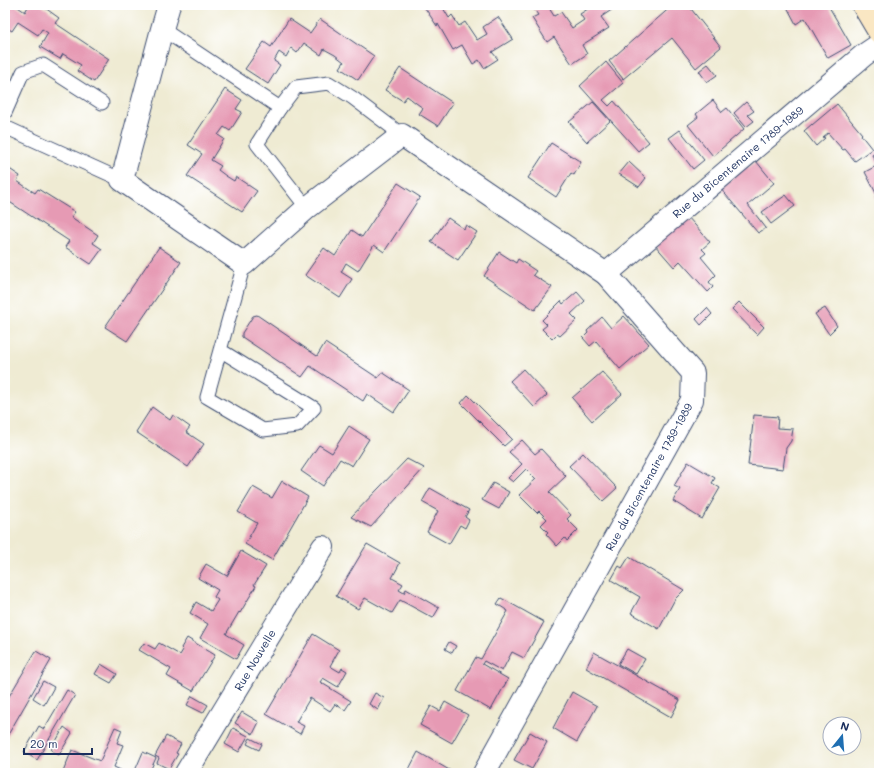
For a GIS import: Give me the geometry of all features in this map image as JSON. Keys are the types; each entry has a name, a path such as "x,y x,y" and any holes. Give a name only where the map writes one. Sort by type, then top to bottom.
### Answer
{"street":[{"path":"169,5 122,180 244,264 307,208 402,135 606,274"},
{"path":"863,5 879,32"},
{"name":"Rue du Bicentenaire 1789-1989","path":"484,773 692,400 693,373 606,274 864,55 879,45"},
{"name":"Rue Nouvelle","path":"186,773 323,547"}],"lane":[{"path":"162,29 280,108"},
{"path":"5,113 23,72 43,65 102,103"},
{"path":"307,208 257,144 280,108 296,87 329,83 353,98 402,135"},
{"path":"5,127 122,180"},
{"path":"220,350 314,408 297,426 262,430 207,397 220,350 244,264"}],"building":[{"path":"5,5 15,5 25,12 29,5 41,5 59,18 55,23 109,59 94,82 77,71 81,65 63,54 60,59 40,47 48,33 42,29 38,35 18,22 12,31 7,28 5,31"},
{"path":"423,5 448,5 443,8 449,18 452,15 459,26 465,22 477,40 487,34 483,27 498,17 513,39 492,52 498,59 484,68 479,60 473,64 462,45 453,50 438,24 437,26"},
{"path":"531,5 553,5 549,8 554,16 561,12 572,28 584,20 580,14 594,5 619,5 601,17 609,28 582,45 587,54 572,64 554,37 547,42 532,18 538,15"},
{"path":"673,5 688,5 721,47 696,68 672,38 623,79 609,61"},
{"path":"786,5 828,5 851,45 828,58 805,18 796,24"},
{"path":"289,19 310,33 320,19 374,56 358,80 340,68 344,62 335,55 324,49 321,55 304,43 297,53 291,48 286,57 279,52 274,61 280,65 268,84 245,69 264,42 271,47"},
{"path":"606,62 623,83 603,100 609,106 614,101 649,142 638,151 580,86"},
{"path":"708,64 717,75 707,82 699,71"},
{"path":"400,68 453,103 438,126 419,114 423,108 407,96 403,101 385,90"},
{"path":"225,89 242,100 236,109 242,112 230,131 224,127 218,135 224,139 211,160 221,166 218,170 226,176 234,181 236,177 257,191 242,212 187,176 202,154 188,145"},
{"path":"713,100 722,112 727,108 744,129 713,156 688,125 698,117 696,114"},
{"path":"593,102 610,121 587,142 569,122"},
{"path":"746,102 754,111 748,115 754,121 746,127 734,113"},
{"path":"837,104 862,134 861,135 872,149 855,161 828,133 816,146 804,131"},
{"path":"680,130 704,160 693,169 669,138"},
{"path":"551,143 581,162 574,175 571,173 556,197 528,178"},
{"path":"879,151 879,204 875,196 877,195 865,172 878,165 872,155"},
{"path":"756,161 774,183 748,205 766,228 758,233 720,188 746,165 748,168"},
{"path":"629,162 646,178 639,187 619,174"},
{"path":"5,166 20,176 17,181 35,193 38,189 75,212 71,217 98,235 93,243 102,249 91,264 65,247 69,241 5,199"},
{"path":"398,183 420,197 384,252 374,245 358,271 346,263 341,272 352,279 340,298 305,275 324,248 335,256 352,230 362,237"},
{"path":"786,195 795,206 771,224 762,212"},
{"path":"687,216 710,242 702,249 706,253 701,257 716,275 709,282 713,287 708,292 680,261 674,267 654,244"},
{"path":"448,218 464,229 466,225 477,232 458,260 431,242"},
{"path":"159,247 181,262 127,341 105,327"},
{"path":"499,252 516,263 518,259 536,271 533,275 552,287 535,310 484,276"},
{"path":"577,292 585,301 571,314 577,320 560,336 557,334 552,339 542,329 547,325 542,320 561,301 563,304"},
{"path":"739,302 764,327 757,335 732,309"},
{"path":"707,308 712,314 701,325 696,319"},
{"path":"825,308 837,326 829,334 815,314"},
{"path":"257,315 317,356 325,343 378,378 382,372 409,390 394,412 367,394 363,401 310,366 302,377 242,337 242,333 253,316"},
{"path":"624,316 649,344 620,369 596,341 590,346 583,338 588,333 587,331 602,317 611,328"},
{"path":"523,369 547,395 534,407 510,381"},
{"path":"602,372 622,394 592,421 572,398"},
{"path":"468,395 512,439 504,446 461,403"},
{"path":"152,407 170,420 173,415 190,427 186,432 204,444 188,467 136,432"},
{"path":"754,415 778,417 777,428 793,429 791,441 786,448 783,469 748,465"},
{"path":"349,426 369,439 352,466 340,459 323,486 301,471 319,445 332,453"},
{"path":"522,440 535,454 541,449 566,476 549,492 571,515 567,519 578,530 567,541 565,538 557,546 546,534 548,532 541,525 547,519 539,511 537,513 519,495 536,479 526,469 513,482 508,478 522,464 509,452"},
{"path":"583,453 617,488 603,501 569,466"},
{"path":"407,459 424,468 371,527 351,517"},
{"path":"688,462 715,478 712,483 720,488 702,519 673,501 680,489 674,486"},
{"path":"282,481 308,497 272,560 245,544 257,523 238,512 253,487 272,498"},
{"path":"493,483 509,492 499,509 482,500"},
{"path":"430,488 469,510 465,517 469,520 465,528 460,525 449,544 427,532 438,511 422,502"},
{"path":"367,544 400,563 392,578 403,584 399,590 404,593 406,589 439,608 433,618 400,600 392,613 365,598 358,609 336,596"},
{"path":"241,551 266,566 254,585 256,586 226,634 244,645 236,659 200,638 208,624 190,613 196,602 211,611 218,600 214,597 218,590 198,578 206,564 227,576"},
{"path":"629,557 684,590 675,599 659,629 631,613 640,597 611,580 619,566 622,568"},
{"path":"501,598 544,622 524,658 512,652 502,671 484,661 482,664 508,679 491,710 457,691 476,657 481,659 508,611 497,604"},
{"path":"313,634 339,650 330,666 340,672 342,668 347,671 338,687 323,678 320,682 351,701 345,710 335,704 330,711 310,698 296,722 304,726 300,734 266,714"},
{"path":"187,638 215,655 193,691 167,676 171,669 139,650 144,643 155,649 159,643 180,655 183,650 181,648"},
{"path":"449,642 456,646 452,653 445,649"},
{"path":"627,649 645,659 636,674 618,664"},
{"path":"36,651 51,660 5,740 5,703"},
{"path":"594,652 680,700 671,717 586,668"},
{"path":"101,664 117,674 111,683 95,674"},
{"path":"43,681 54,687 44,705 33,698"},
{"path":"67,690 75,695 37,760 24,752 39,726 44,729"},
{"path":"572,692 597,706 577,742 553,728"},
{"path":"375,693 384,698 378,710 369,704"},
{"path":"192,696 208,705 203,713 187,705"},
{"path":"445,702 468,715 452,743 420,725 431,706 440,711"},
{"path":"242,712 259,722 253,734 235,723"},
{"path":"64,727 72,733 59,755 51,750"},
{"path":"115,727 122,730 117,743 123,745 114,767 127,773 63,772 72,750 100,761"},
{"path":"233,728 248,736 239,752 225,744"},
{"path":"530,732 547,742 532,769 514,760"},
{"path":"166,736 181,744 176,753 178,754 169,769 157,763 159,758 155,756"},
{"path":"250,738 262,744 259,750 247,744"},
{"path":"143,752 156,758 149,773 134,773"},
{"path":"418,752 451,771 450,773 407,773"}]}
